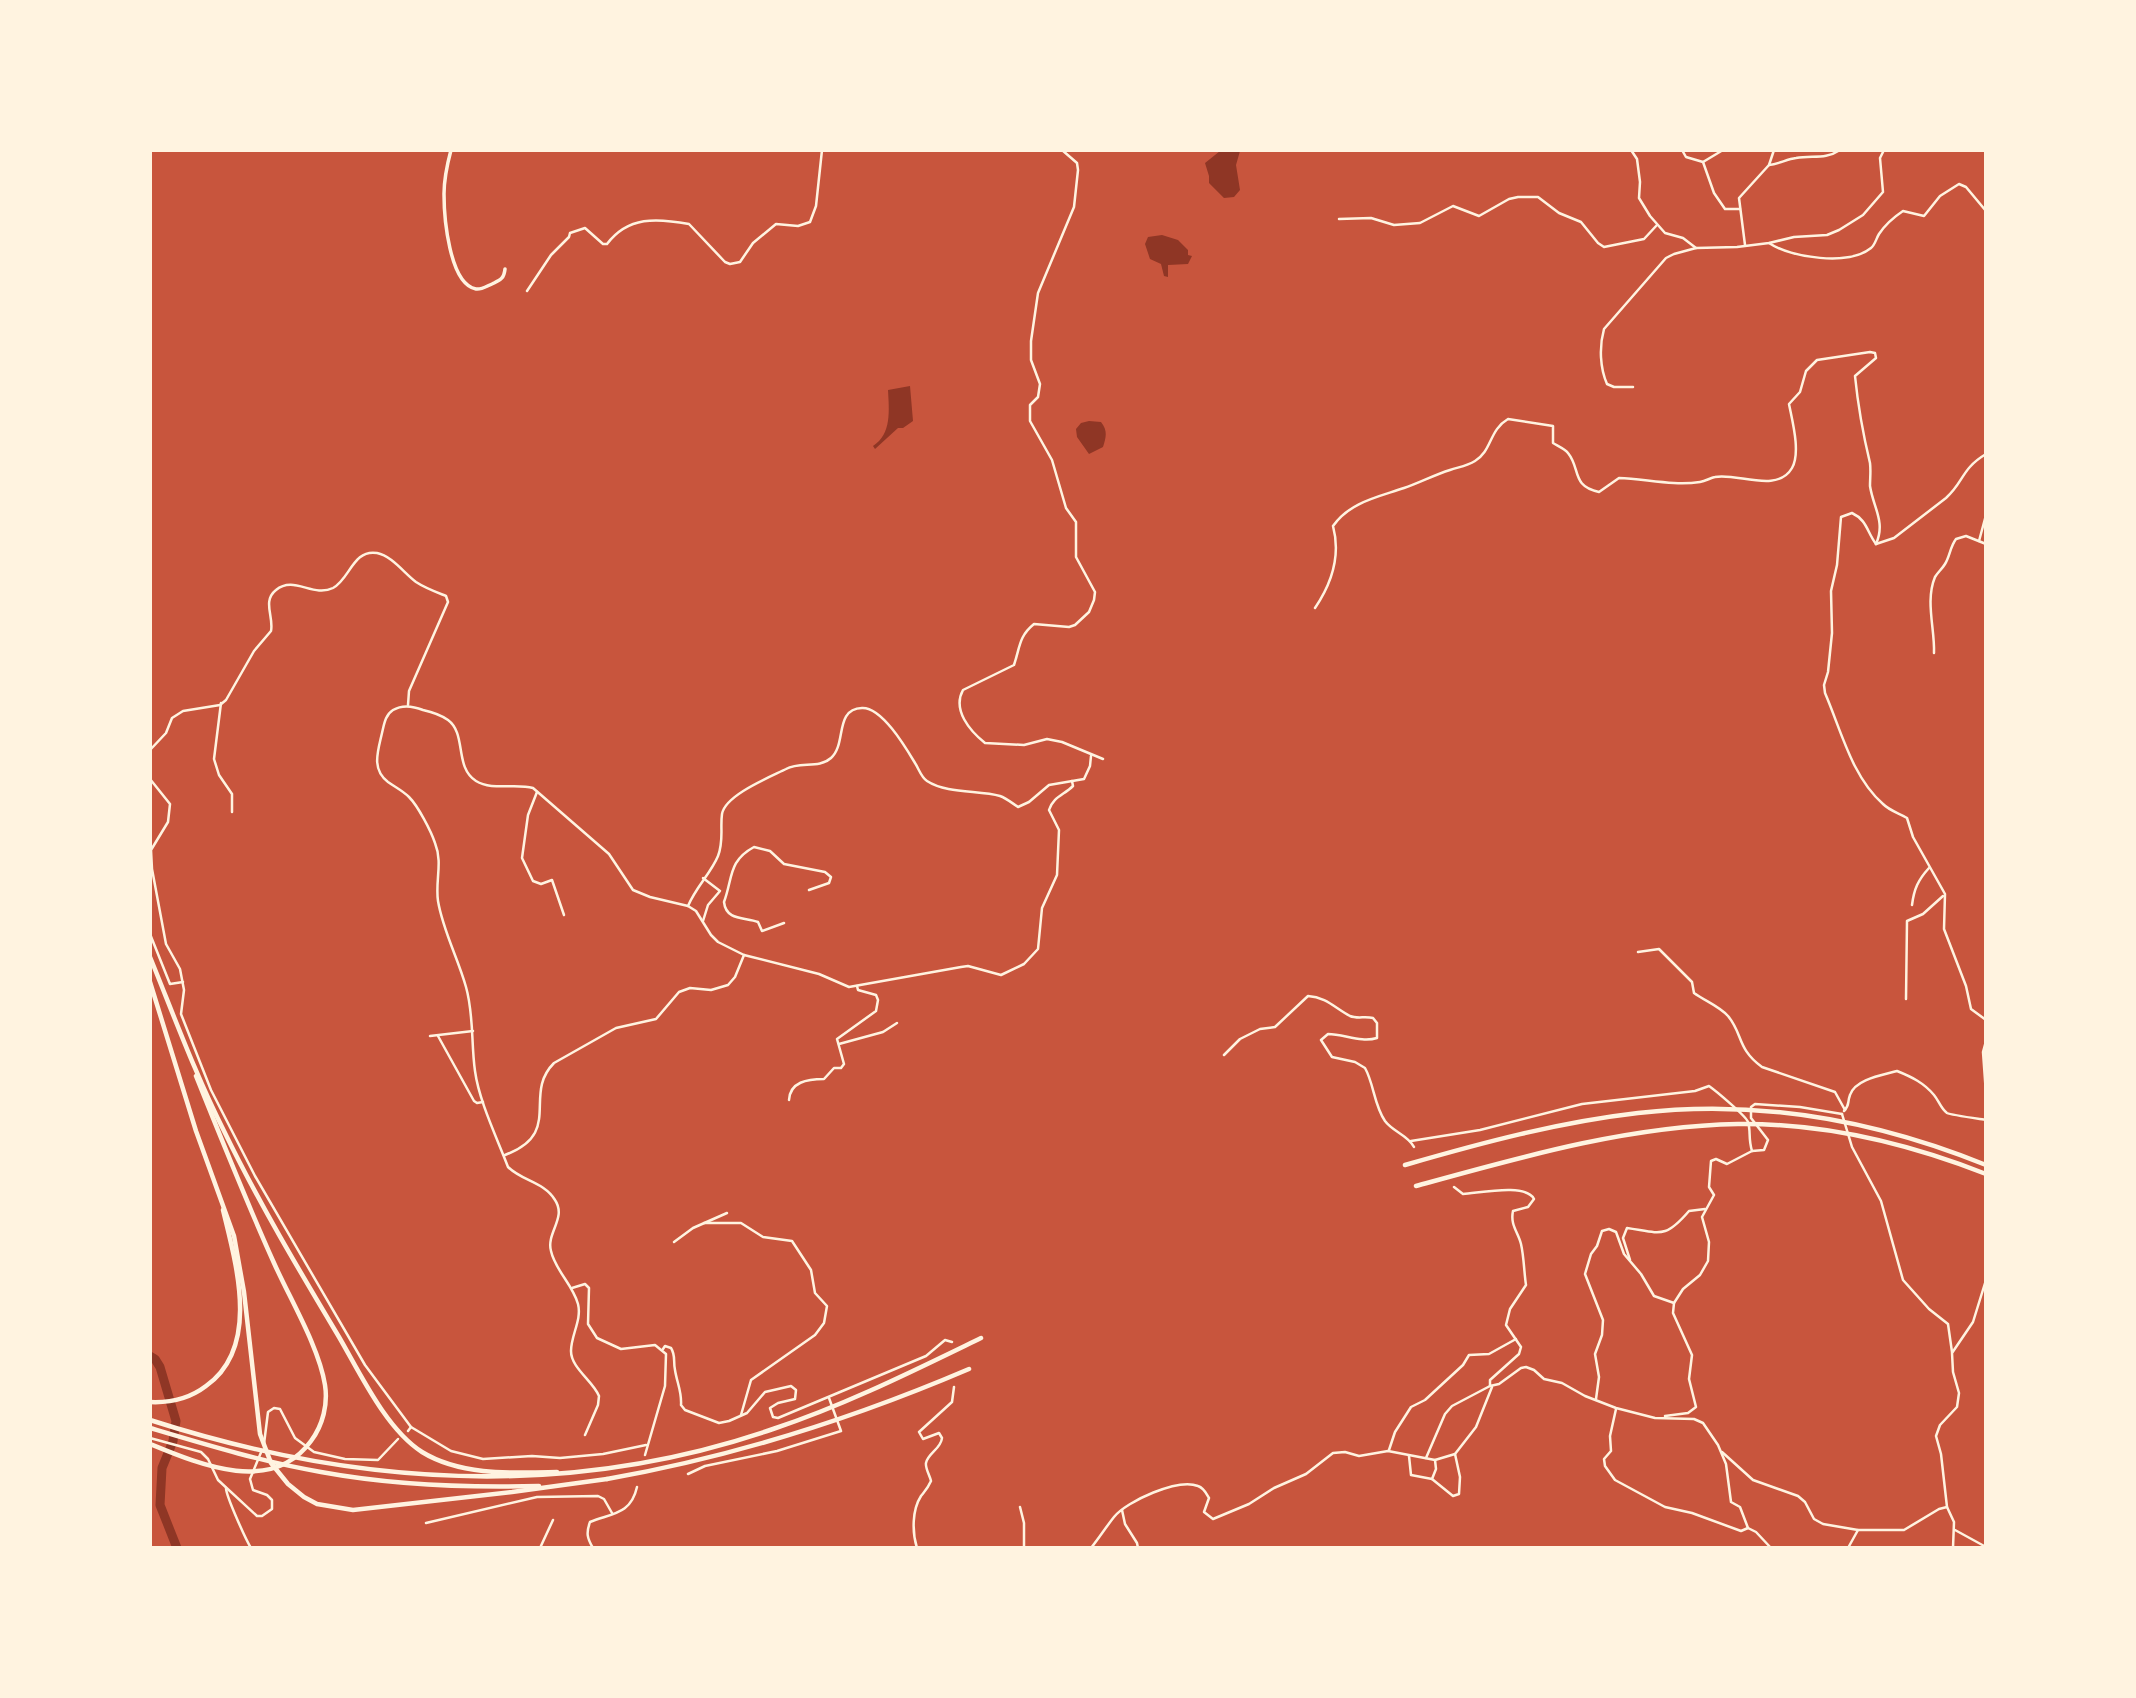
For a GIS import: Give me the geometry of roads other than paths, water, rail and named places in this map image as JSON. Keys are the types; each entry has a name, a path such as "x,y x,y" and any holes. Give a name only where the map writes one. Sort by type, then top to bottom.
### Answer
{"highway":[{"path":"150,957 207,1096 252,1185 349,1354 398,1430 408,1441 431,1457 469,1469 542,1472 604,1469"},
{"path":"150,982 196,1131 234,1236 240,1261 255,1406 262,1443 275,1470 288,1485 317,1504 353,1510 607,1479 697,1461 775,1440 892,1401 969,1369"},
{"path":"150,1444 234,1471 255,1472 272,1469 293,1459 306,1447 319,1429 326,1397 320,1364 230,1160 167,999"},
{"path":"1405,1165 1517,1135 1601,1117 1713,1108 1785,1112 1879,1129 1986,1165"},
{"path":"1416,1186 1595,1141 1675,1128 1740,1124 1811,1129 1875,1139 1986,1174"},
{"path":"150,1402 176,1401 200,1391 217,1377 229,1360 236,1342 240,1318 236,1269 217,1189"},
{"path":"150,1420 257,1450 387,1472 460,1477 518,1477 604,1469 695,1452 771,1430 839,1404 981,1338"},
{"path":"150,1428 226,1451 319,1472 407,1483 493,1487 543,1486 607,1479"}],"street":[{"path":"451,150 444,197 448,242 455,266 460,276 474,289 501,280 505,269"},
{"path":"527,290 551,255 569,237 569,233 582,228 586,228 603,244 607,244 613,235 632,223 642,221 689,224 725,262 740,262 753,243 776,224 798,226 810,222 816,206 822,150"},
{"path":"1062,150 1077,163 1078,170 1073,207 1038,293 1031,360 1040,384 1038,397 1030,405 1030,421 1052,460 1066,508 1076,522 1076,557 1095,592 1094,600 1089,612 1075,625 1034,624 1025,631 1019,641 1014,665 963,690 959,698 959,708 964,719 985,743 1024,745 1047,739 1062,742 1103,759"},
{"path":"1632,150 1637,159 1639,198 1665,233 1683,238 1696,248"},
{"path":"1682,150 1686,157 1703,162 1723,150"},
{"path":"1745,245 1739,198 1769,165 1774,150"},
{"path":"1769,165 1794,158 1826,158 1840,150"},
{"path":"1633,387 1614,387 1607,384 1601,360 1601,338 1604,330 1667,258 1696,248 1769,243 1839,230 1863,215 1882,192 1880,158 1884,150"},
{"path":"1703,162 1721,205 1728,210 1740,209"},
{"path":"1769,243 1807,257 1853,258 1873,247 1892,218 1903,211 1924,216 1940,196 1959,184 1966,187 1986,211"},
{"path":"1339,219 1371,218 1394,225 1420,223 1453,206 1479,216 1509,199 1518,197 1544,200 1559,213 1581,222 1604,247 1644,239 1657,225"},
{"path":"1315,608 1337,558 1334,526 1340,517 1371,499 1477,460 1498,425 1508,419 1553,426 1553,443 1569,454 1575,472 1583,485 1590,490 1599,492 1619,478 1664,483 1704,482 1715,477 1770,480 1788,473 1795,461 1794,421 1790,404 1800,392 1810,365 1823,359 1870,352 1875,353 1876,358 1855,376 1858,415 1870,466 1870,485 1880,516 1876,544"},
{"path":"1876,544 1894,538 1946,498 1969,465 1986,454"},
{"path":"1876,544 1869,529 1858,516 1852,513 1841,517 1837,565 1831,591 1832,633 1824,685 1843,741 1856,766 1881,803 1907,818 1913,837 1945,894 1944,929 1947,939 1963,976 1971,1009 1986,1020"},
{"path":"1979,541 1986,515"},
{"path":"1934,653 1931,594 1935,579 1956,539 1966,536 1986,544"},
{"path":"150,750 166,733 172,718 183,710 226,700 254,651 271,631 269,601 274,591 284,585 295,584 319,591 333,588 360,556 370,553 384,556 417,583 446,596 448,602 410,691 407,706"},
{"path":"221,703 214,759 219,775 232,794 232,812"},
{"path":"585,1435 599,1396 570,1353 579,1314 576,1299 551,1252 550,1243 558,1223 559,1209 545,1188 515,1174 508,1167 484,1101 475,1073 473,1031 466,987 438,902 440,863 436,844 411,798 385,780 378,771 376,759 385,720 391,711 407,706 450,721 457,731 464,765 476,781 488,785 522,785 538,791 609,854 633,890 688,906 696,911 718,942 744,955 819,974 849,987 968,966 1001,975 1024,964 1038,949 1042,908 1057,876 1059,830 1049,810 1056,798 1073,786 1072,781"},
{"path":"688,906 703,878 717,860 721,849 722,813 726,804 791,766 819,764 830,760 836,752 846,714 853,709 864,707 879,714 927,781 961,792 1002,796 1018,807 1030,802 1049,785 1084,779 1091,756"},
{"path":"150,779 170,804 168,822 155,841 151,858 166,944 180,969 183,982 181,1014 211,1090 255,1176 365,1365 409,1429 451,1451 483,1459 532,1456 560,1458 603,1454 646,1445"},
{"path":"538,791 528,815 522,858 533,881 541,884 552,880 564,915"},
{"path":"784,923 762,931 758,922 733,917 724,908 734,864 744,852 754,847 770,851 783,864 825,872 831,877 829,883 809,890"},
{"path":"1912,905 1919,879 1930,867"},
{"path":"703,878 720,891"},
{"path":"702,922 708,905 720,891 728,888"},
{"path":"1906,999 1907,920 1923,914 1945,894"},
{"path":"150,934 170,984 183,982"},
{"path":"1638,952 1660,949 1692,982 1694,993 1730,1017 1742,1046 1762,1067 1835,1092 1852,1147 1881,1201 1903,1280 1929,1309 1948,1324 1952,1341 1952,1365 1959,1393 1957,1407 1940,1425 1936,1437 1941,1454 1947,1507 1954,1522 1953,1548"},
{"path":"504,1156 519,1150 536,1131 541,1117 541,1082 546,1070 554,1063 616,1028 656,1018 679,992 690,988 711,990 728,985 735,977 744,955"},
{"path":"789,1100 793,1086 824,1079 834,1068 841,1068 844,1064 837,1039 878,1008 876,995 858,990 857,986"},
{"path":"1224,1055 1240,1039 1260,1029 1275,1027 1308,996 1318,997 1335,1005 1351,1017 1373,1018 1377,1023 1377,1038 1361,1040 1340,1034 1328,1034 1321,1040 1332,1057 1355,1062 1365,1068 1380,1112 1388,1124 1411,1141 1414,1147"},
{"path":"839,1044 883,1032 897,1023"},
{"path":"430,1036 473,1031"},
{"path":"438,1036 474,1101 484,1101"},
{"path":"1986,1041 1983,1052 1986,1094"},
{"path":"1843,1112 1848,1107 1850,1094 1857,1085 1897,1071 1923,1083 1944,1111 1953,1116 1986,1119"},
{"path":"1411,1141 1480,1130 1582,1104 1683,1092 1709,1086 1747,1118 1748,1139 1752,1151"},
{"path":"1426,1458 1451,1406 1526,1367 1544,1379 1562,1383 1596,1401 1654,1418 1688,1413 1696,1407 1689,1379 1692,1355 1673,1313 1674,1303 1683,1289 1700,1275 1708,1261 1709,1242 1702,1217 1714,1195 1709,1187 1711,1161 1716,1159 1727,1164 1752,1151 1764,1150 1768,1140 1751,1118 1751,1107 1755,1104 1843,1112"},
{"path":"1091,1548 1122,1510 1143,1496 1189,1485 1204,1489 1209,1498 1204,1512 1213,1519 1249,1504 1273,1488 1306,1474 1333,1453 1345,1451 1359,1456 1388,1451 1435,1460 1455,1454 1476,1427 1491,1387 1490,1380 1519,1354 1521,1347 1506,1325 1507,1317 1526,1285 1521,1243 1513,1228 1511,1214 1528,1207 1534,1199 1532,1194 1523,1189 1463,1194 1454,1186"},
{"path":"1630,1260 1623,1238 1627,1228 1664,1232 1675,1227 1689,1210 1706,1209"},
{"path":"674,1242 693,1228 727,1213"},
{"path":"704,1223 741,1223 763,1237 792,1241 811,1270 815,1293 827,1306 824,1323 815,1335 751,1380 741,1415"},
{"path":"1596,1401 1599,1377 1595,1354 1602,1335 1603,1320 1585,1274 1600,1234 1609,1228 1616,1232 1624,1254 1641,1274 1654,1296 1674,1303"},
{"path":"1952,1353 1973,1322 1986,1280"},
{"path":"571,1288 585,1284 589,1288 588,1324 597,1338 621,1349 655,1345 663,1349 667,1362 665,1386 645,1455"},
{"path":"1388,1451 1395,1432 1411,1407 1425,1400 1463,1365 1469,1355 1489,1354 1516,1339"},
{"path":"663,1349 665,1346 671,1348 675,1354 674,1368 682,1392 681,1405 685,1410 719,1423 747,1413 765,1392 791,1386 796,1390 794,1399 770,1408 773,1417 778,1418 926,1356 945,1340 953,1342"},
{"path":"1952,1341 1958,1342"},
{"path":"917,1548 914,1523 920,1498 931,1481 927,1461 941,1444 942,1438 939,1433 935,1433 923,1439 919,1432 952,1402 954,1387"},
{"path":"688,1474 705,1466 777,1451 841,1431 829,1398"},
{"path":"150,1438 201,1452 208,1459 218,1480 257,1516 267,1514 272,1500 268,1495 253,1490 250,1479 266,1440 268,1412 274,1408 280,1409 295,1438 313,1452 324,1455 378,1460 398,1440"},
{"path":"1616,1408 1611,1451 1604,1459 1605,1466 1615,1480 1665,1507 1692,1513 1741,1531 1748,1528"},
{"path":"1665,1417 1694,1419 1703,1423 1721,1452 1730,1482 1731,1502 1743,1510 1748,1528 1756,1532 1771,1548"},
{"path":"1721,1452 1753,1480 1798,1496 1805,1502 1814,1519 1823,1524 1858,1530 1904,1530 1947,1507"},
{"path":"1409,1455 1411,1475 1432,1479 1453,1496 1459,1494 1460,1476 1455,1454"},
{"path":"1432,1479 1436,1469 1435,1460"},
{"path":"593,1548 588,1539 590,1522 627,1509 637,1487"},
{"path":"226,1488 251,1548"},
{"path":"426,1523 537,1497 597,1496 604,1499 612,1513"},
{"path":"1020,1507 1024,1548"},
{"path":"1122,1510 1125,1524 1138,1548"},
{"path":"540,1548 553,1520"},
{"path":"1848,1548 1858,1530"},
{"path":"1954,1530 1986,1547"}],"waterway":[{"path":"150,1356 160,1367 176,1421 173,1441 162,1468 160,1505 177,1548"}]}
